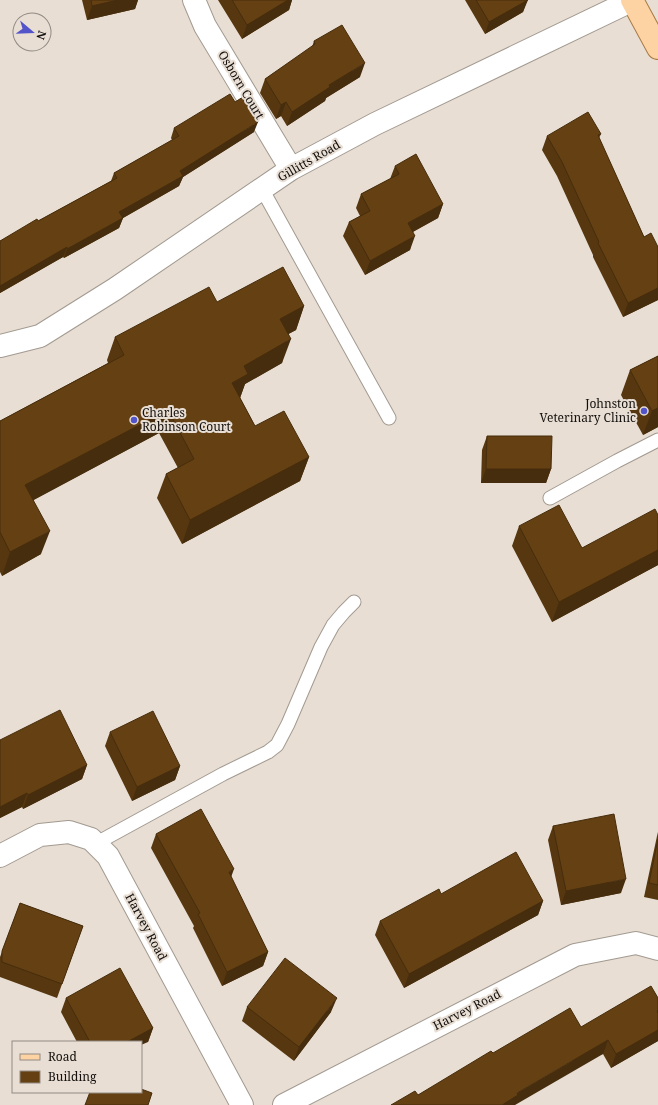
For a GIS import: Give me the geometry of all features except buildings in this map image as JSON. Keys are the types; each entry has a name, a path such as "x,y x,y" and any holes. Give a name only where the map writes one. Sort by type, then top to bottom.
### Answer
{"main road":[{"path":"632,0 658,48"}],"street":[{"name":"Osborn Court","path":"194,0 205,26 291,169"},
{"name":"Gillitts Road","path":"0,346 40,336 115,289 291,169 375,124 632,0"},
{"name":"Harvey Road","path":"0,856 40,835 69,832 91,839 108,856 242,1105"},
{"name":"Harvey Road","path":"284,1105 575,955 636,943 658,949"}],"lane":[{"path":"262,189 389,418"},
{"path":"550,498 658,440"},
{"path":"95,844 223,774 268,752 277,745 288,724 321,647 333,625 354,602"}],"place":[{"name":"Johnston Veterinary Clinic","path":"644,411"},
{"name":"Charles Robinson Court","path":"134,420"}]}
